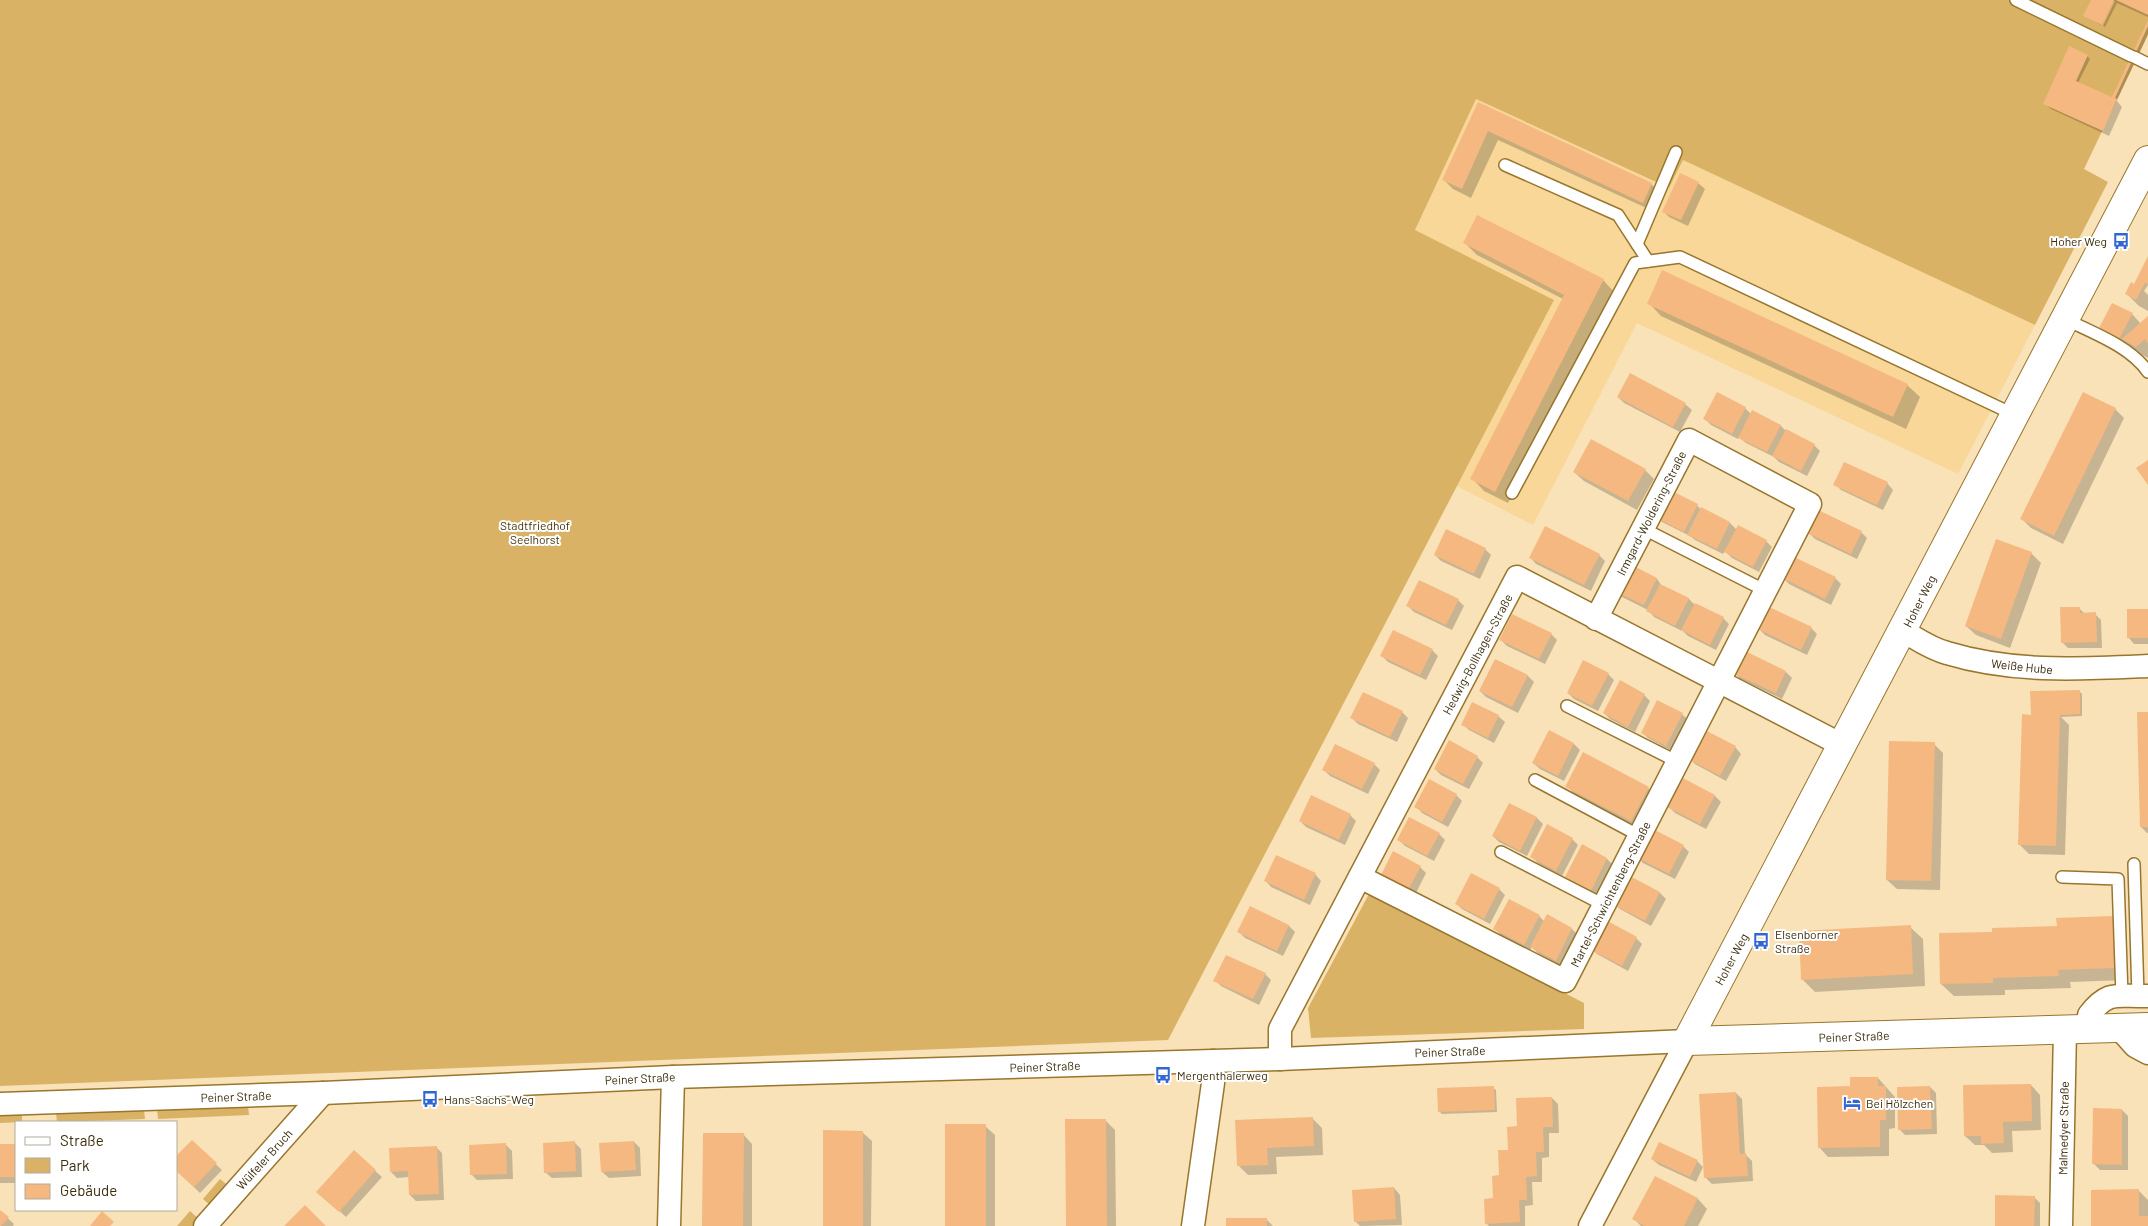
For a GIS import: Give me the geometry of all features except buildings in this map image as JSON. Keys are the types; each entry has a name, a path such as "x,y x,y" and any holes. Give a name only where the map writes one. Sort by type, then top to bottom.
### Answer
{"street":[{"name":"Hoher Weg","path":"1687,1041 2148,160"},
{"name":"Irmgard-Woldering-Straße","path":"1596,619 1689,440 1810,504 1720,681"},
{"name":"Hedwig-Bollhagen-Straße","path":"1280,1059 1280,1029 1517,577 1842,745"},
{"name":"Weiße Hube","path":"1903,631 1946,653 2000,665 2054,670 2148,666"},
{"name":"Martel-Schwichtenberg-Straße","path":"1360,877 1565,981 1720,681"},
{"path":"2077,1029 2107,996 2136,996"},
{"name":"Peiner Straße","path":"0,1104 323,1093 673,1077 1280,1059 1687,1041 2148,1027"},
{"path":"2119,1028 2135,1046 2148,1053"},
{"name":"Malmedyer Straße","path":"2061,1226 2077,1029"},
{"path":"1590,1226 1687,1041"},
{"path":"1193,1226 1213,1082 1213,1061"},
{"path":"669,1226 673,1077"},
{"name":"Wülfeler Bruch","path":"205,1226 323,1093"}],"lane":[{"path":"2016,0 2148,64"},
{"path":"1637,244 1676,152"},
{"path":"1505,165 1618,215 1648,261"},
{"path":"1512,493 1635,263 1680,257 2015,415"},
{"path":"2065,319 2109,341 2142,363 2148,372"},
{"path":"1644,529 1766,591"},
{"path":"1567,706 1678,762"},
{"path":"1535,780 1640,836"},
{"path":"1500,852 1604,905"},
{"path":"2134,864 2136,996"},
{"path":"2062,877 2118,879 2136,996"}],"shaded area":[{"path":"1476,99 1668,188 1683,160 2035,325 1958,474 1637,323 1533,525 1457,486 1554,300 1414,230"}],"green space":[{"name":"Stadtfriedhof Seelhorst","path":"0,0 2148,0 2148,35 2084,169 2108,182 2035,325 1683,160 1669,188 1476,99 1415,230 1554,300 1168,1040 0,1086"},
{"path":"1370,892 1584,1003 1584,1029 1311,1038 1308,1008"},
{"path":"248,1106 249,1115 158,1119 157,1109"},
{"path":"144,1110 145,1119 57,1121 56,1113"},
{"path":"22,1114 22,1121 0,1123 0,1115"},
{"path":"220,1179 230,1187 212,1207 203,1199"},
{"path":"190,1211 200,1220 195,1226 177,1226"}],"place":[{"name":"Hoher Weg","path":"2121,241"},
{"name":"Elsenborner Straße","path":"1761,941"},
{"name":"Mergenthalerweg","path":"1163,1075"},
{"name":"Hans-Sachs-Weg","path":"430,1099"},
{"name":"Bei Hölzchen","path":"1852,1103"}]}
